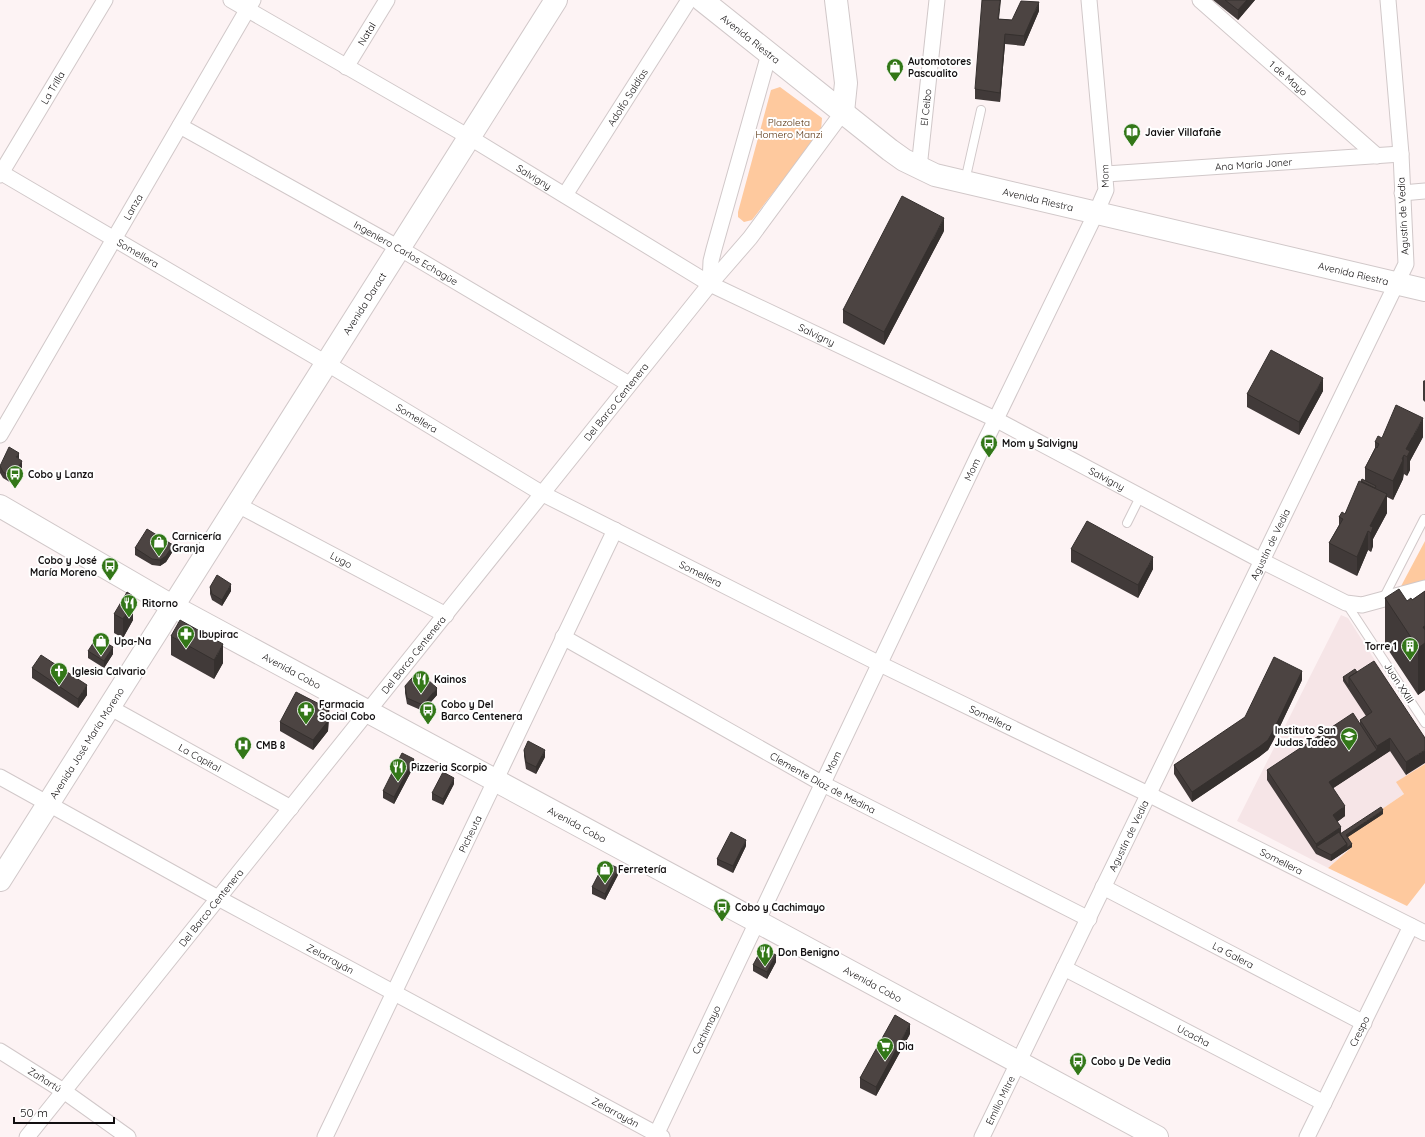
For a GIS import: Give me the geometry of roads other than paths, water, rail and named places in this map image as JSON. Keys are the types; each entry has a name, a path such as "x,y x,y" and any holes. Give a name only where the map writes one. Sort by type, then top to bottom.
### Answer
{"main road":[{"name":"Avenida Daract","path":"172,606 556,0"},
{"name":"Avenida Riestra","path":"702,0 900,157 935,175 1425,290"},
{"path":"836,0 846,83 843,112"},
{"name":"Avenida Cobo","path":"0,506 172,606 1157,1137"},
{"name":"Avenida José María Moreno","path":"0,880 172,606"}],"street":[{"name":"La Trilla","path":"0,173 105,0"},
{"name":"Salvigny","path":"231,0 250,5 346,67 469,137 710,284 995,420 1262,561 1346,603 1362,606 1425,588"},
{"name":"Natal","path":"346,67 387,0"},
{"name":"Adolfo Saldías","path":"565,195 689,0"},
{"name":"El Ceibo","path":"919,168 937,0"},
{"name":"Mom","path":"758,922 995,420 1106,190 1106,174 1089,0"},
{"name":"1 de Mayo","path":"1200,0 1377,156"},
{"name":"Agustín de Vedia","path":"1018,1063 1406,264 1401,154 1388,0"},
{"name":"Lanza","path":"0,435 250,5"},
{"path":"710,284 711,261 714,249 769,54"},
{"name":"Del Barco Centenera","path":"28,1137 710,284 750,238 843,112"},
{"name":"Ingeniero Carlos Echagüe","path":"180,126 399,248 630,384"},
{"name":"Ana María Janer","path":"1106,174 1401,154"},
{"name":"Somellera","path":"0,173 326,363 543,494 880,664 1148,794 1425,933"},
{"path":"1402,193 1425,190"},
{"name":"Lugo","path":"236,504 446,615"},
{"name":"Picheuta","path":"325,1137 563,637 616,530"},
{"name":"Clemente Díaz de Medina","path":"563,637 823,784 1089,919"},
{"name":"La Capital","path":"109,707 291,808"},
{"name":"Zelarrayán","path":"0,777 47,805 658,1136"},
{"name":"La Galera","path":"1103,887 1364,1023"},
{"name":"Cachimayo","path":"658,1136 758,922"},
{"name":"Crespo","path":"1306,1137 1411,926"},
{"name":"Ucacha","path":"1064,968 1324,1103"},
{"name":"Zañartú","path":"0,1052 65,1092 128,1137"},
{"name":"Emilio Mitre","path":"982,1137 1018,1063"}],"lane":[{"path":"964,183 981,110"},
{"path":"1127,523 1140,497"},
{"path":"1381,601 1424,519"},
{"name":"Juan XXIII","path":"1346,603 1425,723"}],"place":[{"name":"Automotores Pascualito","path":"895,82"},
{"name":"Javier Villafañe","path":"1132,147"},
{"name":"Mom y Salvigny","path":"989,458"},
{"name":"Cobo y Lanza","path":"15,489"},
{"name":"Carnicería Granja","path":"159,557"},
{"name":"Cobo y José María Moreno","path":"110,581"},
{"name":"Ritorno","path":"129,618"},
{"name":"Ibupirac","path":"186,649"},
{"name":"Upa-Na","path":"101,656"},
{"name":"Torre 1","path":"1410,661"},
{"name":"Iglesia Calvario","path":"59,686"},
{"name":"Kainos","path":"421,694"},
{"name":"Farmacia Social Cobo","path":"306,725"},
{"name":"Cobo y Del Barco Centenera","path":"428,725"},
{"name":"Instituto San Judas Tadeo","path":"1349,751"},
{"name":"CMB 8","path":"243,760"},
{"name":"Pizzeria Scorpio","path":"398,782"},
{"name":"Ferretería","path":"605,884"},
{"name":"Cobo y Cachimayo","path":"722,922"},
{"name":"Don Benigno","path":"765,967"},
{"name":"Dia","path":"885,1061"},
{"name":"Cobo y De Vedia","path":"1078,1076"}],"park label":[{"name":"Plazoleta Homero Manzi","path":"789,128"}]}
